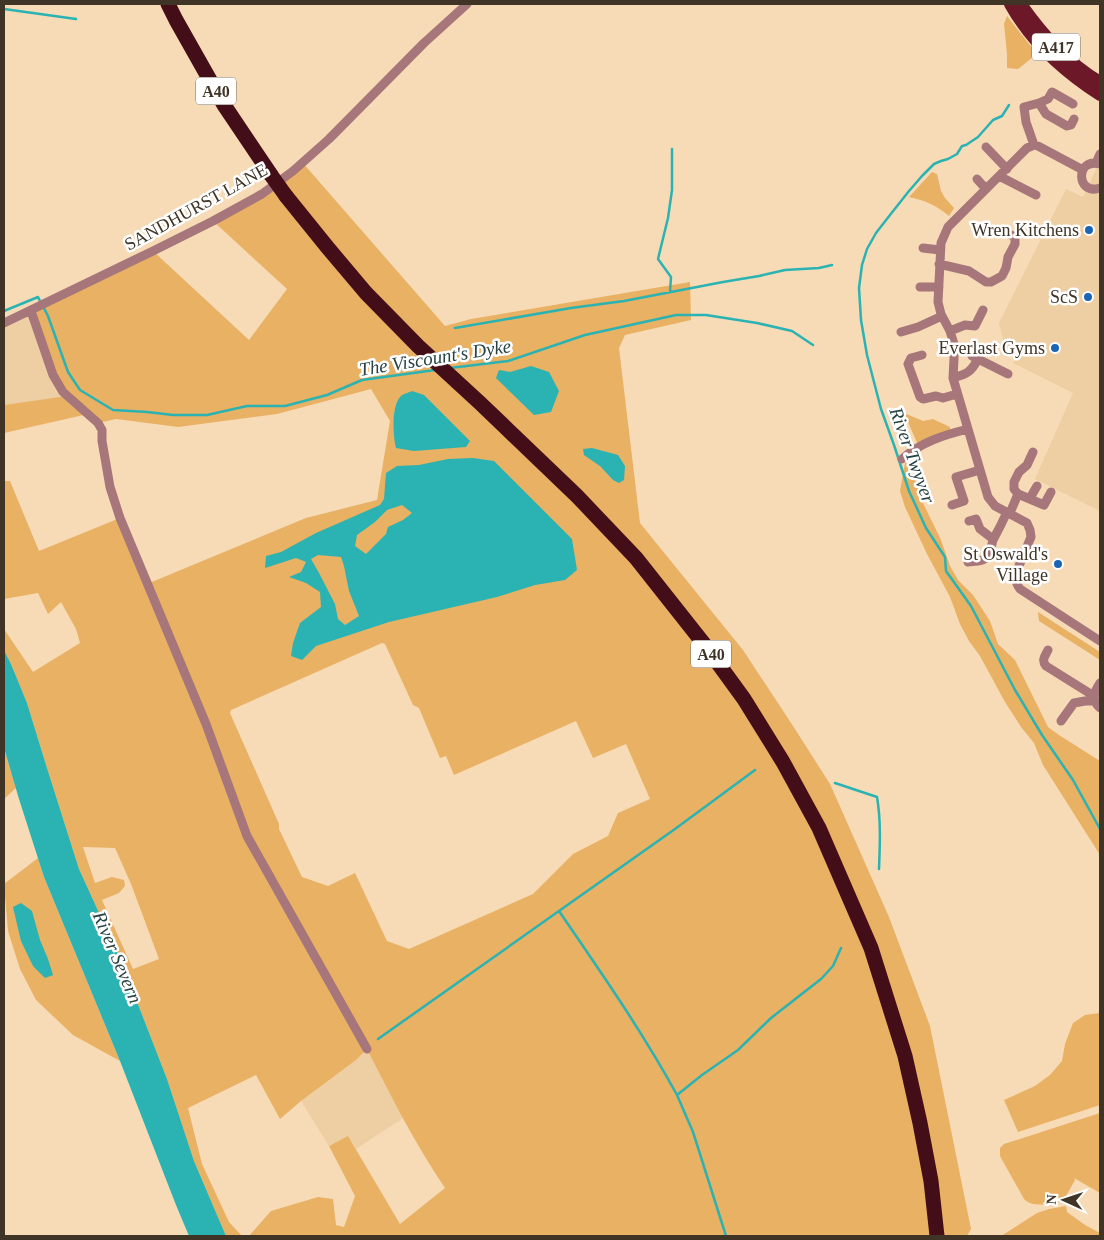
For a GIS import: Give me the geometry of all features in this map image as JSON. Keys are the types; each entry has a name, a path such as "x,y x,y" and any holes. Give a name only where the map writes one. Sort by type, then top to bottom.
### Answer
{"highway":[{"name":"A40","path":"168,4 224,105 286,196 328,248 366,293 418,346 577,496 636,558 704,644 744,699 783,762 819,828 871,948 905,1056 931,1180 937,1232"}],"main road":[{"name":"A417","path":"1010,4 1025,27 1043,49 1072,76 1100,95"},
{"name":"A417","path":"1021,4 1050,42 1069,60 1100,82"}],"street":[{"name":"SANDHURST LANE","path":"4,323 205,225 262,194 293,171 329,139 467,4"},
{"path":"1073,104 1052,92 1048,100 1024,107 1026,122 1034,145 1082,170"},
{"path":"1039,103 1046,114 1067,126 1071,125 1074,119"},
{"path":"1034,145 1027,148 1006,168 948,227 940,250 938,302 954,344 953,378 988,497 995,506 1027,523 1030,530 1031,538 1016,573 1016,584 1020,589 1100,641"},
{"path":"986,147 1006,168"},
{"path":"1100,154 1098,163 1088,164 1082,170 1081,178 1085,186 1092,190 1100,188"},
{"path":"999,176 1036,195"},
{"path":"977,179 986,189"},
{"path":"939,264 969,271 986,282 991,282 1002,276 1008,257 1015,244 1015,237 1005,232"},
{"path":"923,248 940,250"},
{"path":"920,287 938,287"},
{"path":"950,331 965,325 975,326 983,310"},
{"path":"31,311 53,375 63,392 98,423 102,430 102,441 110,487 120,518 206,724 247,836 367,1049"},
{"path":"901,332 918,328 942,316"},
{"path":"922,355 911,358 908,362 920,397 923,399 936,396 943,398 957,394"},
{"path":"953,378 964,375 971,370 975,358 1008,374"},
{"path":"902,459 916,448 930,441 968,429"},
{"path":"1033,452 1027,465 1019,472 1014,482 1014,489 1018,494 1044,506 1051,492"},
{"path":"952,505 964,501 956,477 980,470"},
{"path":"1030,498 1037,486"},
{"path":"968,562 979,561 987,557 992,547 993,539 1018,494"},
{"path":"968,521 976,519 980,529 993,539"},
{"path":"1048,650 1043,658 1046,666 1096,702"},
{"path":"1096,702 1095,690 1100,683"},
{"path":"1061,721 1074,703 1096,702"}],"shaded area":[{"path":"1007,16 1037,54 1018,69 1007,68 1004,24"},
{"path":"1100,161 1100,511 1035,479 1073,393 1013,363 1017,356 1006,351 999,323 1066,189 1083,197"},
{"path":"302,162 445,326 471,319 690,282 691,320 625,335 619,348 640,523 743,650 830,784 889,917 930,1026 971,1229 967,1236 249,1236 271,1211 318,1197 333,1199 336,1225 344,1227 355,1196 329,1146 348,1136 400,1224 445,1188 413,1137 367,1049 356,1060 280,1119 256,1075 188,1108 202,1164 229,1222 242,1236 226,1236 194,1161 167,1079 122,963 79,869 27,703 4,650 4,629 33,672 80,643 76,629 61,602 48,614 38,593 4,599 4,481 10,481 39,551 120,518 147,584 306,518 377,500 390,421 371,389 277,414 178,427 116,419 98,423 88,414 4,433 4,405 67,396 63,392 31,311 153,251 249,340 287,289 213,221 262,194","holes":["382,643 385,644 413,705 419,708 440,758 446,756 454,775 576,721 593,758 626,744 650,799 618,813 608,836 573,854 533,894 409,949 387,941 355,873 328,886 302,877 279,829 279,824 230,713 231,710","83,847 115,848 131,884 159,959 133,969 102,900 119,893 125,886 124,880 112,877 95,883"]},
{"path":"932,172 937,174 941,191 954,208 949,216 930,204 909,197"},
{"path":"31,311 68,397 4,405 4,323"},
{"path":"904,413 923,421 933,419 950,427 950,431 918,445"},
{"path":"910,462 922,501 941,540 950,566 958,580 973,595 990,621 998,644 1015,660 1048,727 1100,761 1100,855 1043,765 1034,743 1005,702 960,624 950,597 905,507 900,491 905,463"},
{"path":"1038,612 1100,652 1100,660 1039,621"},
{"path":"4,749 16,788 4,799"},
{"path":"38,858 44,877 120,1061 73,1035 36,1000 20,969 8,931 4,884"},
{"path":"1100,1013 1100,1105 1018,1132 1004,1100 1035,1086 1050,1075 1062,1061 1065,1044 1073,1023 1085,1015"},
{"path":"367,1049 403,1118 356,1149 348,1136 329,1146 301,1101 356,1060"},
{"path":"1100,1113 1100,1193 1074,1178 1075,1180 1066,1196 1066,1201 1038,1205 1024,1199 1000,1156 1000,1148 1004,1144"},
{"path":"1066,1206 1067,1212 1100,1233 1100,1236 1001,1236 1037,1213"}],"water":[{"path":"531,366 549,372 559,391 551,412 534,415 496,378 499,370 510,372"},
{"path":"412,391 424,395 470,441 466,447 414,451 396,448 394,414 396,406 401,396"},
{"path":"592,448 618,455 625,466 624,480 619,483 613,480 600,466 584,455 583,449"},
{"path":"473,458 494,461 572,539 577,570 565,580 535,585 497,597 389,622 316,646 302,660 291,656 300,623 321,607 320,592 306,583 289,577 301,572 306,562 296,558 265,568 266,556 281,552 316,533 380,505 384,499 386,473 397,466 419,465 448,459","holes":["402,505 412,513 403,520 388,527 386,534 366,554 355,546 357,535 375,522 387,510","318,555 341,557 349,591 359,616 345,625 338,619 335,604 311,559"]},
{"name":"River Severn","path":"4,650 27,703 79,869 122,963 167,1079 194,1161 226,1236 189,1236 120,1061 44,877 4,748"},
{"path":"21,903 32,911 53,975 45,978 33,966 21,941 13,907"}],"waterway":[{"path":"4,9 76,19"},
{"name":"River Twyver","path":"1009,105 1002,116 993,120 978,137 962,146 957,154 934,164 909,191 876,233 867,249 862,265 859,288 861,320 867,355 881,409 909,491 926,528 945,557 946,571 971,606 1015,690 1042,735 1073,780 1100,829"},
{"path":"670,292 671,277 658,259 668,218 672,190 672,149"},
{"path":"455,328 624,301 785,270 819,268 832,265"},
{"name":"The Viscount's Dyke","path":"4,311 38,297 48,316 68,372 80,390 113,410 173,415 207,415 247,406 285,406 327,395 362,380 435,370"},
{"name":"The Viscount's Dyke","path":"450,368 508,361 585,335 676,315 706,315 757,323 792,331 813,345"},
{"path":"378,1039 675,829 755,770"},
{"path":"835,783 877,797 880,824 879,869"},
{"path":"559,911 635,1024 677,1095"},
{"path":"726,1236 693,1132 677,1095 738,1050 771,1018 821,979 833,966 841,948"}],"place":[{"name":"Wren Kitchens","path":"1089,230"},
{"name":"ScS","path":"1088,297"},
{"name":"Everlast Gyms","path":"1055,348"},
{"name":"St Oswald's Village","path":"1058,564"}]}
